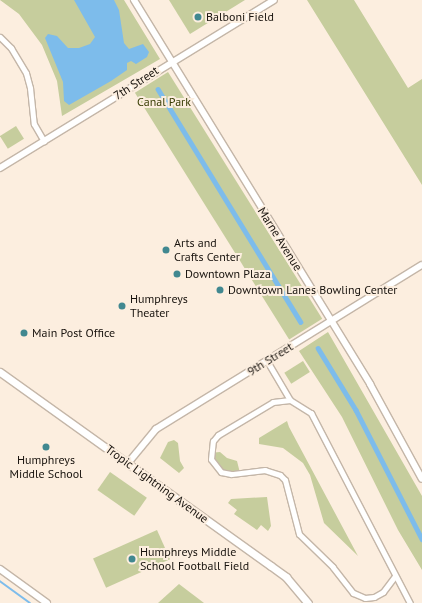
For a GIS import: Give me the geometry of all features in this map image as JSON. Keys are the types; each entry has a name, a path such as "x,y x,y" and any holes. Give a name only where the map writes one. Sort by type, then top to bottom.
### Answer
{"main road":[{"name":"Tropic Lightning Avenue","path":"0,372 281,573 308,603"}],"street":[{"name":"Marne Avenue","path":"134,0 370,384 422,479"},
{"name":"7th Street","path":"0,168 171,61 274,0"},
{"path":"0,37 11,48 26,73 38,131 44,141"},
{"name":"9th Street","path":"128,463 156,429 422,265"},
{"path":"267,361 290,400 311,413 410,603"},
{"path":"290,400 265,405 218,435 210,447 209,453 214,464 226,474 265,470 280,475 289,488 299,534 333,567 353,593 365,598 374,597 383,592 395,576"},
{"path":"0,569 47,603"}],"green space":[{"path":"0,0 124,0 160,59 62,116 57,81 42,45 19,14"},
{"name":"Balboni Field","path":"169,0 245,0 190,34"},
{"path":"307,0 354,0 408,88 422,79 422,185"},
{"name":"Canal Park","path":"168,72 322,319 289,339 135,93"},
{"path":"16,126 24,139 8,149 0,136"},
{"path":"328,332 422,496 422,570 398,530 342,417 299,351"},
{"path":"303,361 310,372 291,384 284,373"},
{"path":"287,421 358,556 324,523 310,475 303,463 283,448 259,444 259,438"},
{"path":"174,440 178,443 180,461 184,468 179,473 160,458 168,442"},
{"path":"220,452 227,458 237,461 240,473 221,472 209,453"},
{"path":"110,472 147,498 134,516 97,490"},
{"path":"267,497 271,526 268,531 261,525 257,530 234,514 237,510 228,503 231,499"},
{"name":"Humphreys Middle School Football Field","path":"157,530 170,559 106,588 93,558"},
{"path":"179,584 204,603 158,603"}],"water":[{"path":"74,0 114,0 119,10 124,43 129,49 143,44 149,52 147,57 136,64 131,61 127,63 127,70 111,81 69,105 64,101 63,82 45,38 48,34 57,36 68,48 79,48 90,44 95,37"}],"waterway":[{"path":"158,89 301,322"},
{"path":"318,348 356,410 422,539"},
{"path":"0,581 30,603"}],"place":[{"name":"Balboni Field","path":"198,17"},
{"name":"Arts and Crafts Center","path":"166,250"},
{"name":"Downtown Plaza","path":"177,274"},
{"name":"Downtown Lanes Bowling Center","path":"220,290"},
{"name":"Humphreys Theater","path":"122,306"},
{"name":"Main Post Office","path":"24,333"},
{"name":"Humphreys Middle School","path":"46,447"},
{"name":"Humphreys Middle School Football Field","path":"132,559"}]}
